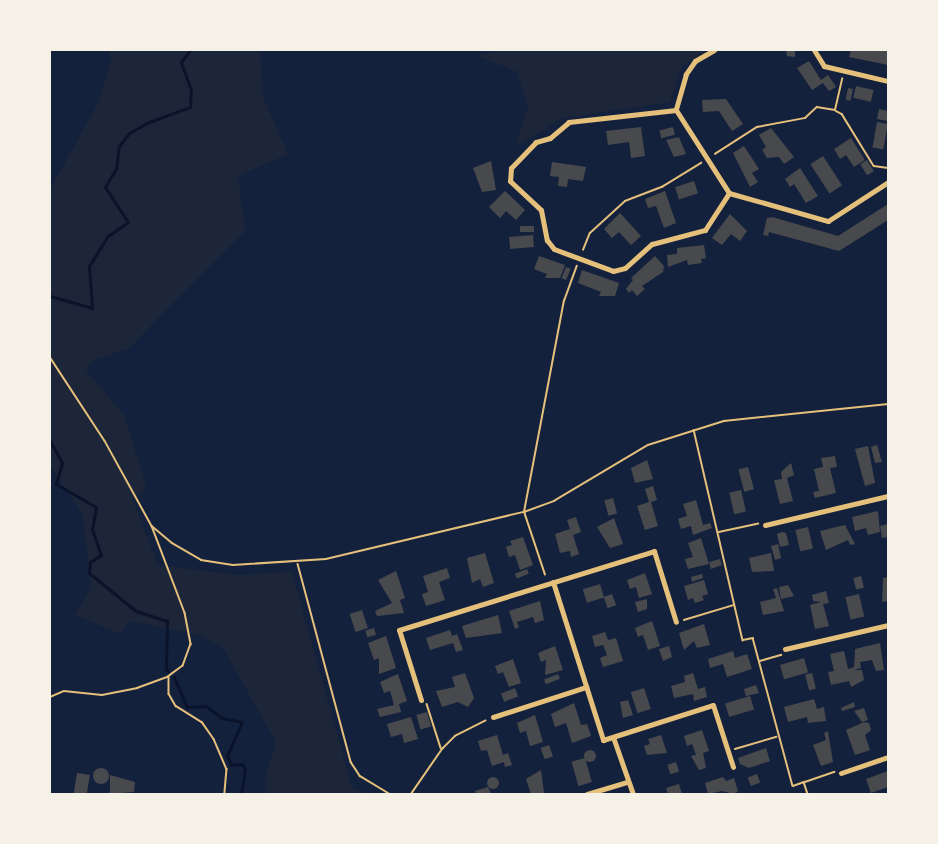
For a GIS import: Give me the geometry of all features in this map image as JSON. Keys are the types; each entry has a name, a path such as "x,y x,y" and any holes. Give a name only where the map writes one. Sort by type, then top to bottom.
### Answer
{"street":[{"path":"714,50 695,61 686,74 676,110 729,193 828,221 888,182"},
{"path":"814,50 824,66 888,81"},
{"path":"676,110 569,122 550,138 536,142 511,168 510,181 541,210 547,240 554,249 613,271 625,268 652,244 705,230 729,193"},
{"path":"765,525 888,496"},
{"path":"421,700 399,630 654,550 676,621"},
{"path":"550,583 603,740 713,705 733,767"},
{"path":"785,650 888,625"},
{"path":"493,717 586,687"},
{"path":"613,737 633,795"},
{"path":"840,773 888,757"},
{"path":"587,795 627,782"}],"path":[{"path":"835,110 842,114 874,166 888,168"},
{"path":"50,357 105,441 152,526 185,613 190,644 183,666 169,676 137,688 102,695 64,692 50,697"},
{"path":"152,526 201,560 233,565 297,563 524,512 554,501 648,445 694,429 748,418 888,404"},
{"path":"694,429 743,640 753,638 777,737 793,786 840,773"},
{"path":"524,512 550,583"},
{"path":"718,532 765,525"},
{"path":"297,563 351,762 360,776 390,795"},
{"path":"676,621 735,605"},
{"path":"759,661 784,655 785,650"},
{"path":"169,676 169,694 176,706 202,722 214,739 227,770 225,795"},
{"path":"421,700 427,702 442,749"},
{"path":"411,795 442,749 455,736 493,717"},
{"path":"728,751 777,737"},
{"path":"804,782 808,795"}],"shaded area":[{"path":"109,50 260,50 263,97 288,154 238,176 245,231 128,349 93,360 86,370 124,415 147,489 132,498 158,565 237,575 292,572 352,788 366,794 266,794 265,779 276,742 223,648 199,635 130,621 120,634 75,615 91,587 83,515 50,466 50,190 99,101 111,60"},
{"path":"500,50 706,50 682,66 670,102 563,118 516,146 528,106 517,72 479,56"}],"building":[{"path":"786,50 795,50 795,57 787,56"},
{"path":"851,50 888,50 888,65 849,57"},
{"path":"809,61 821,80 828,75 836,87 829,91 823,83 812,90 797,68"},
{"path":"856,86 874,90 871,102 853,98"},
{"path":"848,88 853,89 851,101 846,100"},
{"path":"726,99 743,124 732,131 719,111 703,112 702,100"},
{"path":"879,109 888,111 888,121 877,119"},
{"path":"877,122 888,124 883,150 872,148"},
{"path":"641,127 645,156 631,158 629,142 608,145 606,131"},
{"path":"673,127 675,135 661,138 659,130"},
{"path":"771,128 794,157 784,164 779,157 767,158 762,150 766,147 759,135"},
{"path":"679,137 686,154 674,157 666,140"},
{"path":"851,138 865,160 854,167 846,155 840,159 834,149"},
{"path":"744,146 759,169 752,173 758,182 750,187 733,153"},
{"path":"823,156 842,185 829,194 810,164"},
{"path":"867,160 874,171 867,175 860,164"},
{"path":"491,161 496,190 482,192 473,168"},
{"path":"552,162 586,167 583,181 568,179 567,187 558,186 559,177 550,176"},
{"path":"800,168 818,196 806,203 794,184 790,187 785,179"},
{"path":"694,181 698,193 679,200 675,187"},
{"path":"505,191 525,210 516,220 506,211 500,218 489,207"},
{"path":"665,191 676,223 664,228 656,206 648,208 645,199"},
{"path":"888,204 888,220 839,251 769,232 768,236 763,235 767,218 772,217 838,236"},
{"path":"620,213 641,236 631,245 619,232 612,238 604,229"},
{"path":"730,214 747,231 740,241 731,234 722,245 712,238"},
{"path":"520,226 534,226 534,232 520,232"},
{"path":"533,235 534,247 510,249 509,237"},
{"path":"704,245 706,258 701,259 702,263 688,265 687,260 668,267 667,255 677,254 677,248"},
{"path":"539,256 565,265 560,278 545,278 547,274 534,269"},
{"path":"655,256 664,266 663,272 642,286 645,289 637,296 632,290 629,293 626,289 633,280 631,278"},
{"path":"566,267 571,269 566,280 562,278"},
{"path":"582,270 619,283 615,296 599,296 601,292 578,283"},
{"path":"877,445 882,462 875,463 871,447"},
{"path":"868,446 875,483 865,486 855,449"},
{"path":"835,456 837,467 830,468 836,493 815,498 813,492 819,491 814,469 823,467 821,458"},
{"path":"647,460 653,479 635,483 631,468"},
{"path":"791,463 794,475 787,478 793,501 780,504 774,480 782,479 781,472"},
{"path":"748,467 754,489 744,492 738,470"},
{"path":"653,486 657,500 651,502 658,526 645,530 637,506 649,502 645,489"},
{"path":"741,490 746,511 734,514 729,493"},
{"path":"613,498 617,513 608,516 604,500"},
{"path":"696,500 703,525 710,523 712,528 693,535 691,526 681,529 678,519 687,516 683,504"},
{"path":"878,511 880,532 868,535 866,528 855,531 852,517"},
{"path":"576,517 581,532 573,535 579,554 571,557 570,551 560,553 555,534 570,529 567,520"},
{"path":"614,518 623,544 610,548 597,527"},
{"path":"888,524 888,537 882,538 880,526"},
{"path":"845,525 855,544 850,545 848,540 826,550 820,531"},
{"path":"808,527 813,548 800,551 795,530"},
{"path":"786,533 789,545 780,547 777,534"},
{"path":"523,537 533,565 520,570 515,555 509,557 506,547 512,545 510,541"},
{"path":"701,538 709,564 688,569 685,559 693,557 688,543"},
{"path":"778,544 781,558 775,560 771,546"},
{"path":"485,553 494,583 483,587 480,579 472,583 467,558"},
{"path":"771,553 774,571 752,572 749,558"},
{"path":"720,559 722,565 711,569 709,562"},
{"path":"447,568 450,578 439,582 445,600 426,606 422,594 428,592 423,576"},
{"path":"527,569 529,574 517,579 515,574"},
{"path":"396,571 405,598 400,600 404,613 377,616 375,611 392,603 378,580"},
{"path":"645,573 652,594 639,598 636,587 630,589 627,580"},
{"path":"702,574 703,578 692,582 691,577"},
{"path":"861,576 864,588 856,590 853,578"},
{"path":"888,577 888,601 882,602 883,578"},
{"path":"704,580 708,594 702,596 704,600 695,603 693,598 688,600 684,586"},
{"path":"600,584 604,597 587,603 583,589"},
{"path":"788,585 794,596 781,599 779,587"},
{"path":"777,588 784,611 763,615 760,602 776,598 773,589"},
{"path":"826,591 829,603 823,604 829,626 815,629 810,605 821,602 813,601 812,595"},
{"path":"612,594 616,605 608,608 604,597"},
{"path":"859,594 864,616 851,620 845,597"},
{"path":"647,599 647,609 638,612 635,602"},
{"path":"540,601 544,620 535,623 533,617 517,622 519,627 515,629 509,611"},
{"path":"362,610 368,628 356,632 350,614"},
{"path":"498,615 502,633 466,638 462,626"},
{"path":"652,621 660,646 648,650 643,635 638,637 635,628"},
{"path":"704,624 710,645 697,648 694,641 684,650 679,633"},
{"path":"374,628 376,635 367,637 365,630"},
{"path":"450,630 452,636 457,634 463,650 456,652 453,643 430,650 426,638"},
{"path":"605,632 608,640 616,638 623,661 603,667 600,658 607,655 603,645 595,647 592,636"},
{"path":"386,636 396,668 379,674 379,658 374,660 368,643"},
{"path":"880,643 884,670 876,671 872,660 860,662 861,668 854,670 862,670 864,680 851,687 849,681 831,685 828,672 834,671 830,654 844,651 848,669 854,667 855,649"},
{"path":"555,646 563,670 545,675 546,660 541,662 538,653"},
{"path":"669,646 672,657 663,661 659,649"},
{"path":"733,651 735,658 747,654 752,669 727,677 723,664 710,668 708,659"},
{"path":"804,658 808,672 784,679 780,665"},
{"path":"513,659 521,683 509,687 503,672 498,674 495,666"},
{"path":"465,673 474,698 468,707 458,702 442,707 436,691 455,687 452,677"},
{"path":"693,673 698,689 705,687 707,697 694,701 693,694 674,698 671,686 685,682 684,676"},
{"path":"812,673 816,689 809,690 805,675"},
{"path":"398,674 407,701 399,704 401,712 380,717 377,709 394,705 390,691 384,693 380,682"},
{"path":"558,674 560,679 546,684 544,680"},
{"path":"756,685 759,693 746,696 744,689"},
{"path":"515,688 518,696 504,702 501,693"},
{"path":"644,688 651,709 637,713 631,692"},
{"path":"750,696 754,709 729,717 725,704"},
{"path":"814,699 817,709 824,707 826,721 808,723 807,717 788,722 784,707"},
{"path":"628,700 633,715 623,718 620,702"},
{"path":"854,702 855,707 842,711 841,708"},
{"path":"574,703 581,725 587,724 591,736 572,743 566,723 555,727 551,714"},
{"path":"864,708 868,720 862,722 854,711"},
{"path":"427,712 431,726 421,729 416,715"},
{"path":"535,715 543,742 530,746 526,731 520,733 517,723"},
{"path":"411,717 418,739 404,743 402,734 391,737 387,724"},
{"path":"864,722 869,723 871,730 865,735 870,750 855,755 846,730"},
{"path":"702,730 709,751 703,753 706,768 699,770 691,756 696,755 692,744 687,746 684,736"},
{"path":"828,731 833,762 821,766 813,745 826,740 824,733"},
{"path":"497,735 503,755 508,753 512,765 505,767 504,762 492,766 487,750 481,751 478,741"},
{"path":"661,735 667,753 647,755 644,746 650,744 648,739"},
{"path":"549,745 553,756 545,759 541,748"},
{"path":"766,748 770,761 749,768 740,764 738,758"},
{"path":"590,750 596,756 590,762 584,756"},
{"path":"585,758 592,782 578,786 572,762"},
{"path":"676,762 679,772 670,774 667,765"},
{"path":"101,768 107,770 109,776 107,782 101,784 95,782 93,776 95,770"},
{"path":"541,770 544,793 531,794 526,779"},
{"path":"888,771 888,787 871,793 866,779"},
{"path":"77,773 90,775 87,794 74,794"},
{"path":"757,774 760,782 751,786 748,778"},
{"path":"110,775 135,782 134,792 106,794 110,792"},
{"path":"495,777 499,783 495,789 491,789 487,781"},
{"path":"723,777 726,781 734,778 738,791 734,794 722,791 708,794 705,783"},
{"path":"679,784 682,794 668,794 666,788"},
{"path":"488,787 491,794 476,794 475,791"}],"waterway":[{"path":"50,296 92,308 89,266 108,236 128,222 105,187 116,169 119,146 129,133 149,122 190,107 191,90 181,62 190,50"},
{"path":"50,441 62,463 56,484 96,507 92,529 101,555 90,562 89,573 136,611 167,621 166,668 169,673"},
{"path":"174,677 187,707 206,706 222,718 242,722 227,756 231,765 242,764 245,769 241,794"}]}
